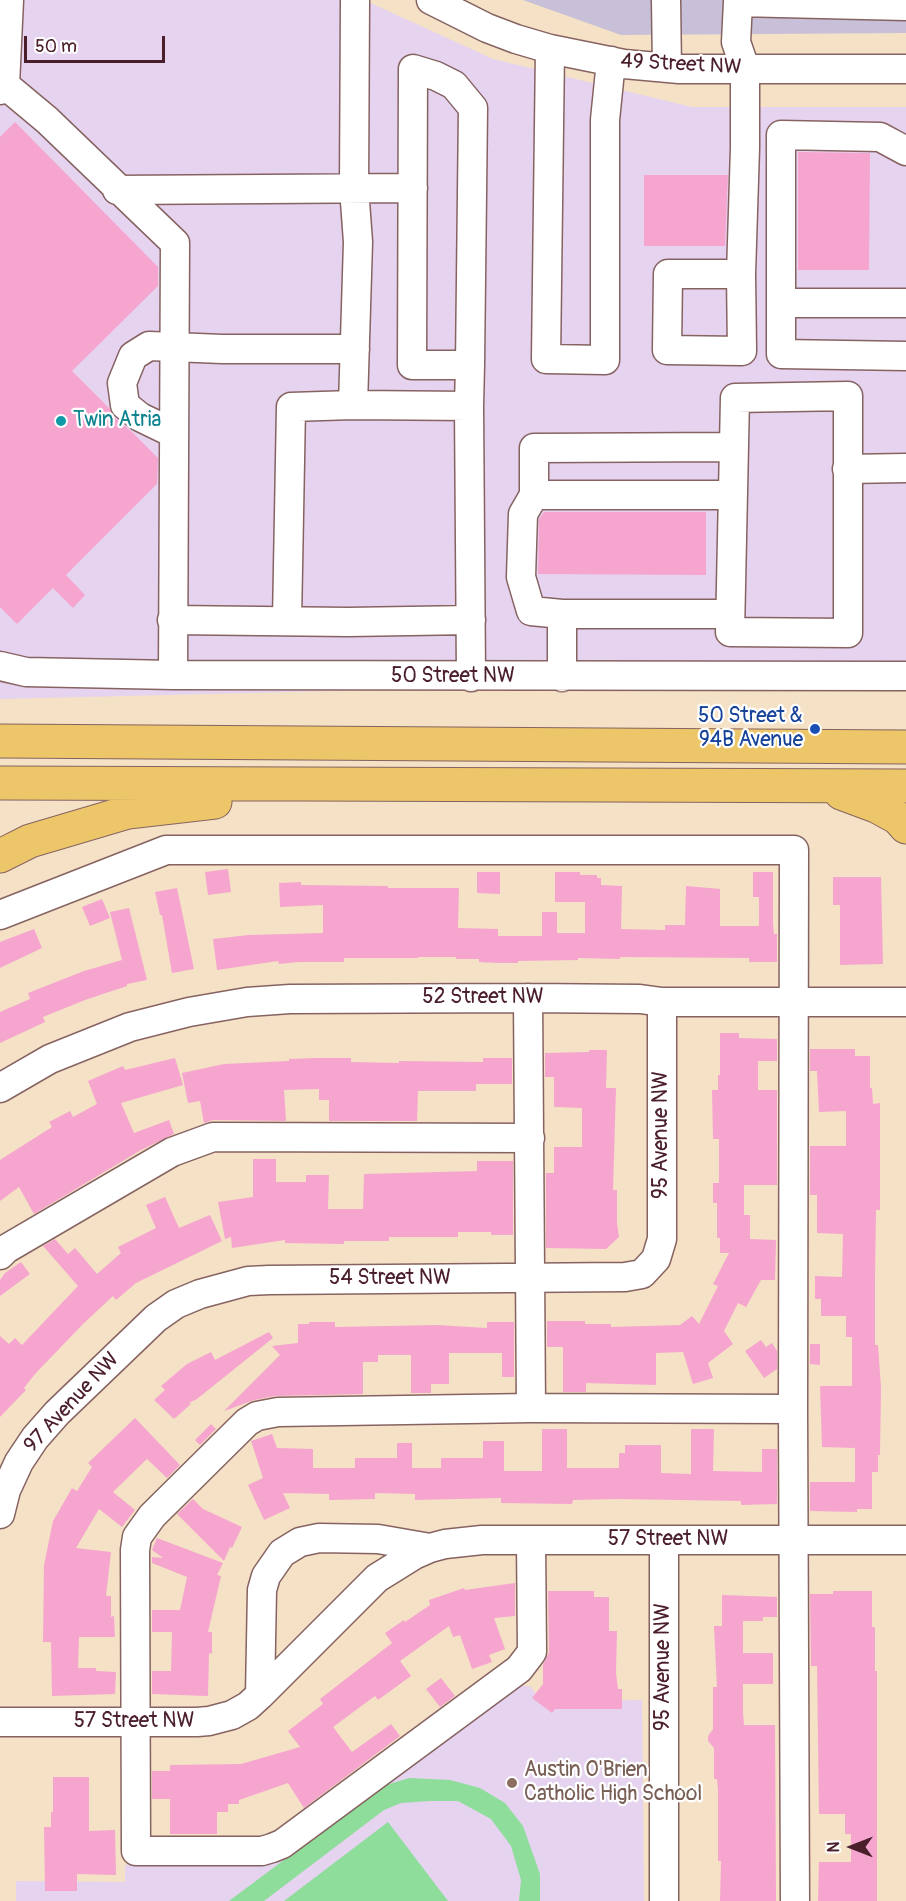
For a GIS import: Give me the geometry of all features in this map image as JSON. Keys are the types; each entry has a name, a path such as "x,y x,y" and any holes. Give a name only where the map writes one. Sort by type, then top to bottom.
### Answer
{"main road":[{"path":"0,741 906,747"},
{"path":"0,758 31,757 103,743"},
{"path":"0,783 906,786"},
{"path":"0,856 30,841 128,813 399,784"},
{"path":"819,786 876,806 898,818 906,827"}],"street":[{"path":"9,0 2,88 47,120 99,169 117,190 175,243 173,675"},
{"path":"353,405 358,242 354,188 356,0"},
{"name":"49 Street NW","path":"432,0 487,28 550,49 611,62 667,68 906,69"},
{"path":"666,0 667,68"},
{"path":"741,274 745,68 736,42 737,1 906,6"},
{"path":"550,49 546,359 605,360 605,120 611,62"},
{"path":"470,365 412,365 413,69 436,76 454,86 473,108 470,365 469,406 471,677"},
{"path":"906,151 880,136 781,135 781,354 906,356"},
{"path":"117,190 412,188"},
{"path":"781,303 906,303"},
{"path":"173,433 140,417 125,405 122,383 133,356 149,346 222,349 355,349"},
{"path":"730,676 730,623 733,495 734,447 735,398 848,396 848,633 730,623 562,614 531,610 521,577 523,514 534,495 534,448 734,447"},
{"path":"287,621 291,407 469,406"},
{"path":"847,469 906,468"},
{"path":"534,495 733,495"},
{"path":"562,614 562,677"},
{"path":"172,620 471,620"},
{"name":"50 Street NW","path":"0,666 26,672 173,675 906,676"},
{"path":"0,915 166,850 794,850 795,1901"},
{"path":"528,998 531,1408"},
{"name":"52 Street NW","path":"0,1088 68,1051 162,1018 226,1004 290,999 528,998 640,999 662,1002 906,1002"},
{"name":"95 Avenue NW","path":"651,1266 660,1250 662,1239 662,1002"},
{"path":"0,1255 6,1249 172,1152 213,1137 530,1138"},
{"name":"54 Street NW","path":"140,1332 176,1304 200,1294 248,1281 632,1277 642,1274 651,1266"},
{"name":"97 Avenue NW","path":"0,1514 6,1490 19,1462 35,1438 57,1413 140,1332"},
{"path":"531,1540 532,1652 524,1665 282,1844 261,1851 136,1851 135,1551 137,1537 152,1516 247,1422 257,1416 278,1412 531,1408 793,1408"},
{"name":"57 Street NW","path":"260,1695 262,1590 266,1576 282,1552 300,1542 319,1538 378,1539 430,1548"},
{"name":"57 Street NW","path":"0,1722 209,1721 239,1711 260,1695 377,1578 402,1561 430,1548 464,1542 531,1540 906,1540"},
{"name":"95 Avenue NW","path":"664,1541 664,1901"}],"shaded area":[{"path":"0,0 364,0 493,59 692,107 906,107 906,677 0,699"},
{"path":"523,0 906,0 906,33 621,35"},
{"name":"Austin O'Brien Catholic High School","path":"516,1684 531,1687 541,1701 642,1700 644,1901 16,1901 16,1881 125,1882 125,1865 269,1864"}],"green space":[{"path":"409,1778 450,1780 480,1788 505,1803 523,1826 540,1874 540,1901 519,1901 521,1880 511,1846 491,1819 458,1801 430,1801 401,1803 384,1810 264,1901 229,1901 383,1786"},
{"path":"388,1822 448,1901 284,1901"}],"building":[{"name":"Twin Atria","path":"15,122 158,267 158,286 72,371 110,409 115,418 158,458 157,484 66,575 85,595 73,608 53,588 17,624 0,607 0,137"},
{"path":"798,152 870,153 869,270 798,270"},
{"path":"644,175 728,175 725,246 644,246"},
{"path":"544,512 706,512 706,575 538,574 539,519"},
{"path":"228,869 231,892 208,895 205,872"},
{"path":"477,872 500,872 500,894 477,893"},
{"path":"555,872 597,875 597,878 601,878 601,885 622,886 621,929 665,930 665,925 685,925 686,886 720,889 720,926 759,926 759,897 753,897 753,872 773,872 773,924 774,934 777,934 777,962 749,962 749,958 620,957 620,959 578,958 578,960 497,963 479,962 479,959 456,959 456,957 344,958 344,962 279,964 278,961 217,970 213,939 249,935 323,933 323,905 280,907 279,883 301,882 301,885 388,886 388,888 459,888 458,928 498,929 498,936 542,936 542,912 557,912 557,933 585,933 585,902 555,902"},
{"path":"833,877 881,877 883,964 840,965 840,905 833,905"},
{"path":"177,888 194,969 172,973 162,915 160,915 155,892"},
{"path":"102,899 110,918 90,926 82,907"},
{"path":"129,908 147,980 127,984 127,986 43,1017 45,1022 0,1043 0,1012 30,999 28,993 84,971 122,960 110,912"},
{"path":"34,929 42,948 0,968 0,942"},
{"path":"720,1033 739,1033 739,1038 777,1039 777,1061 758,1061 758,1090 777,1090 777,1185 744,1185 744,1215 750,1215 750,1239 776,1240 775,1280 761,1280 746,1307 738,1303 724,1331 733,1344 708,1363 713,1378 693,1384 683,1352 656,1353 656,1385 586,1383 586,1392 563,1392 563,1347 547,1347 547,1321 585,1321 585,1324 611,1324 611,1327 680,1325 692,1316 699,1324 718,1286 713,1284 729,1253 720,1253 720,1238 717,1238 717,1203 713,1203 713,1183 719,1183 719,1139 713,1139 712,1090 718,1090"},
{"path":"810,1049 855,1049 855,1056 870,1056 870,1088 872,1088 873,1104 880,1103 880,1210 876,1210 875,1345 878,1345 881,1388 880,1455 878,1455 878,1472 872,1472 872,1509 857,1509 857,1512 810,1511 810,1482 855,1482 855,1448 822,1447 820,1386 852,1386 852,1337 846,1337 846,1316 821,1316 821,1299 815,1299 815,1276 842,1277 843,1234 817,1233 817,1195 810,1195 810,1146 846,1146 846,1111 819,1112 817,1071 810,1071"},
{"path":"589,1050 607,1050 606,1088 616,1088 613,1190 617,1190 619,1237 606,1249 546,1248 546,1173 554,1173 554,1147 582,1147 582,1108 554,1107 554,1077 545,1077 545,1053 589,1052"},
{"path":"175,1058 183,1085 121,1103 134,1133 169,1120 174,1134 141,1150 34,1214 19,1187 0,1201 0,1160 52,1127 49,1122 70,1111 73,1117 97,1104 88,1081 123,1066 125,1070"},
{"path":"351,1058 351,1062 399,1063 399,1061 483,1062 483,1058 512,1058 512,1084 476,1084 476,1091 418,1091 417,1121 329,1121 329,1100 319,1100 319,1089 284,1090 286,1121 213,1120 204,1123 200,1101 188,1103 182,1073 224,1064"},
{"path":"253,1159 276,1159 276,1182 306,1182 306,1175 329,1175 328,1209 363,1209 364,1174 477,1171 477,1161 513,1161 513,1235 458,1232 458,1237 389,1237 389,1241 344,1241 344,1244 285,1243 285,1240 232,1248 231,1237 225,1239 218,1202 253,1197"},
{"path":"165,1197 179,1228 210,1215 222,1241 136,1283 116,1300 113,1296 35,1374 24,1388 26,1390 0,1417 0,1336 9,1344 15,1338 22,1345 78,1286 43,1246 55,1239 68,1254 75,1248 97,1274 121,1253 118,1247 156,1228 146,1205"},
{"path":"21,1262 30,1274 0,1296 0,1280 5,1273"},
{"path":"309,1322 335,1322 335,1327 437,1325 487,1328 487,1322 514,1322 514,1377 502,1377 502,1353 449,1353 449,1384 431,1384 431,1393 411,1393 411,1355 378,1355 378,1362 363,1362 363,1394 275,1396 254,1400 224,1411 280,1355 272,1346 298,1343 298,1324 309,1324"},
{"path":"269,1332 273,1338 189,1403 191,1404 174,1419 154,1400 165,1390 161,1386 187,1364 211,1352 215,1360"},
{"path":"761,1340 766,1347 772,1343 777,1351 777,1369 764,1378 745,1351"},
{"path":"810,1344 820,1344 820,1365 810,1364"},
{"path":"135,1418 180,1465 167,1478 147,1459 113,1492 135,1510 122,1527 99,1509 76,1548 111,1552 106,1596 111,1596 111,1617 114,1616 115,1637 79,1637 78,1668 96,1668 96,1671 116,1672 115,1694 52,1696 51,1642 43,1642 44,1565 53,1521 72,1488 77,1491 92,1467 88,1463"},
{"path":"211,1424 216,1429 200,1445 195,1440"},
{"path":"542,1429 567,1429 567,1468 619,1468 619,1453 625,1453 625,1445 661,1445 661,1473 691,1474 691,1429 714,1429 713,1471 762,1472 762,1449 777,1449 777,1504 741,1505 741,1501 618,1499 573,1500 572,1504 501,1503 501,1498 415,1500 415,1494 375,1493 375,1499 329,1500 329,1494 283,1493 290,1508 264,1520 248,1485 263,1478 251,1441 272,1434 277,1448 313,1449 313,1468 355,1468 355,1458 397,1458 397,1443 412,1443 412,1468 441,1468 441,1458 483,1458 483,1441 504,1441 504,1471 542,1471"},
{"path":"193,1499 203,1509 242,1527 224,1561 177,1514"},
{"path":"157,1538 223,1563 217,1575 221,1576 208,1632 212,1632 212,1654 209,1653 208,1696 152,1694 152,1671 171,1671 172,1632 152,1632 152,1610 180,1610 187,1577 152,1563 152,1557 163,1558 152,1550"},
{"path":"515,1583 515,1616 494,1618 505,1649 489,1655 492,1662 472,1669 460,1635 453,1637 449,1626 400,1661 411,1676 378,1700 375,1696 333,1727 352,1752 391,1724 400,1736 304,1808 288,1783 239,1800 239,1804 228,1804 228,1812 217,1812 217,1834 170,1834 170,1799 152,1799 152,1771 170,1771 170,1765 241,1764 300,1747 288,1731 323,1704 320,1699 392,1643 385,1633 430,1605 429,1600 464,1588 465,1590"},
{"path":"548,1591 594,1591 594,1597 609,1597 609,1631 617,1631 616,1673 618,1689 622,1689 622,1709 555,1709 552,1713 532,1698 543,1684 543,1665 549,1652"},
{"path":"833,1591 872,1591 872,1627 875,1627 875,1671 877,1671 877,1901 818,1901 819,1862 851,1862 851,1834 845,1834 845,1814 819,1814 817,1666 811,1666 810,1594 833,1594"},
{"path":"722,1595 777,1597 777,1617 763,1617 763,1621 743,1621 743,1653 773,1653 773,1684 743,1684 743,1713 744,1725 775,1725 776,1901 720,1901 718,1790 717,1779 714,1779 714,1748 708,1741 708,1736 713,1729 713,1687 717,1687 714,1626 722,1626"},
{"path":"441,1678 455,1696 440,1707 426,1689"},
{"path":"53,1777 89,1777 89,1831 115,1830 116,1875 77,1874 77,1891 45,1891 44,1827 51,1827"}],"place":[{"name":"Twin Atria","path":"61,421"},
{"name":"50 Street & 94B Avenue","path":"815,729"},
{"name":"Austin O'Brien Catholic High School","path":"512,1783"}]}
